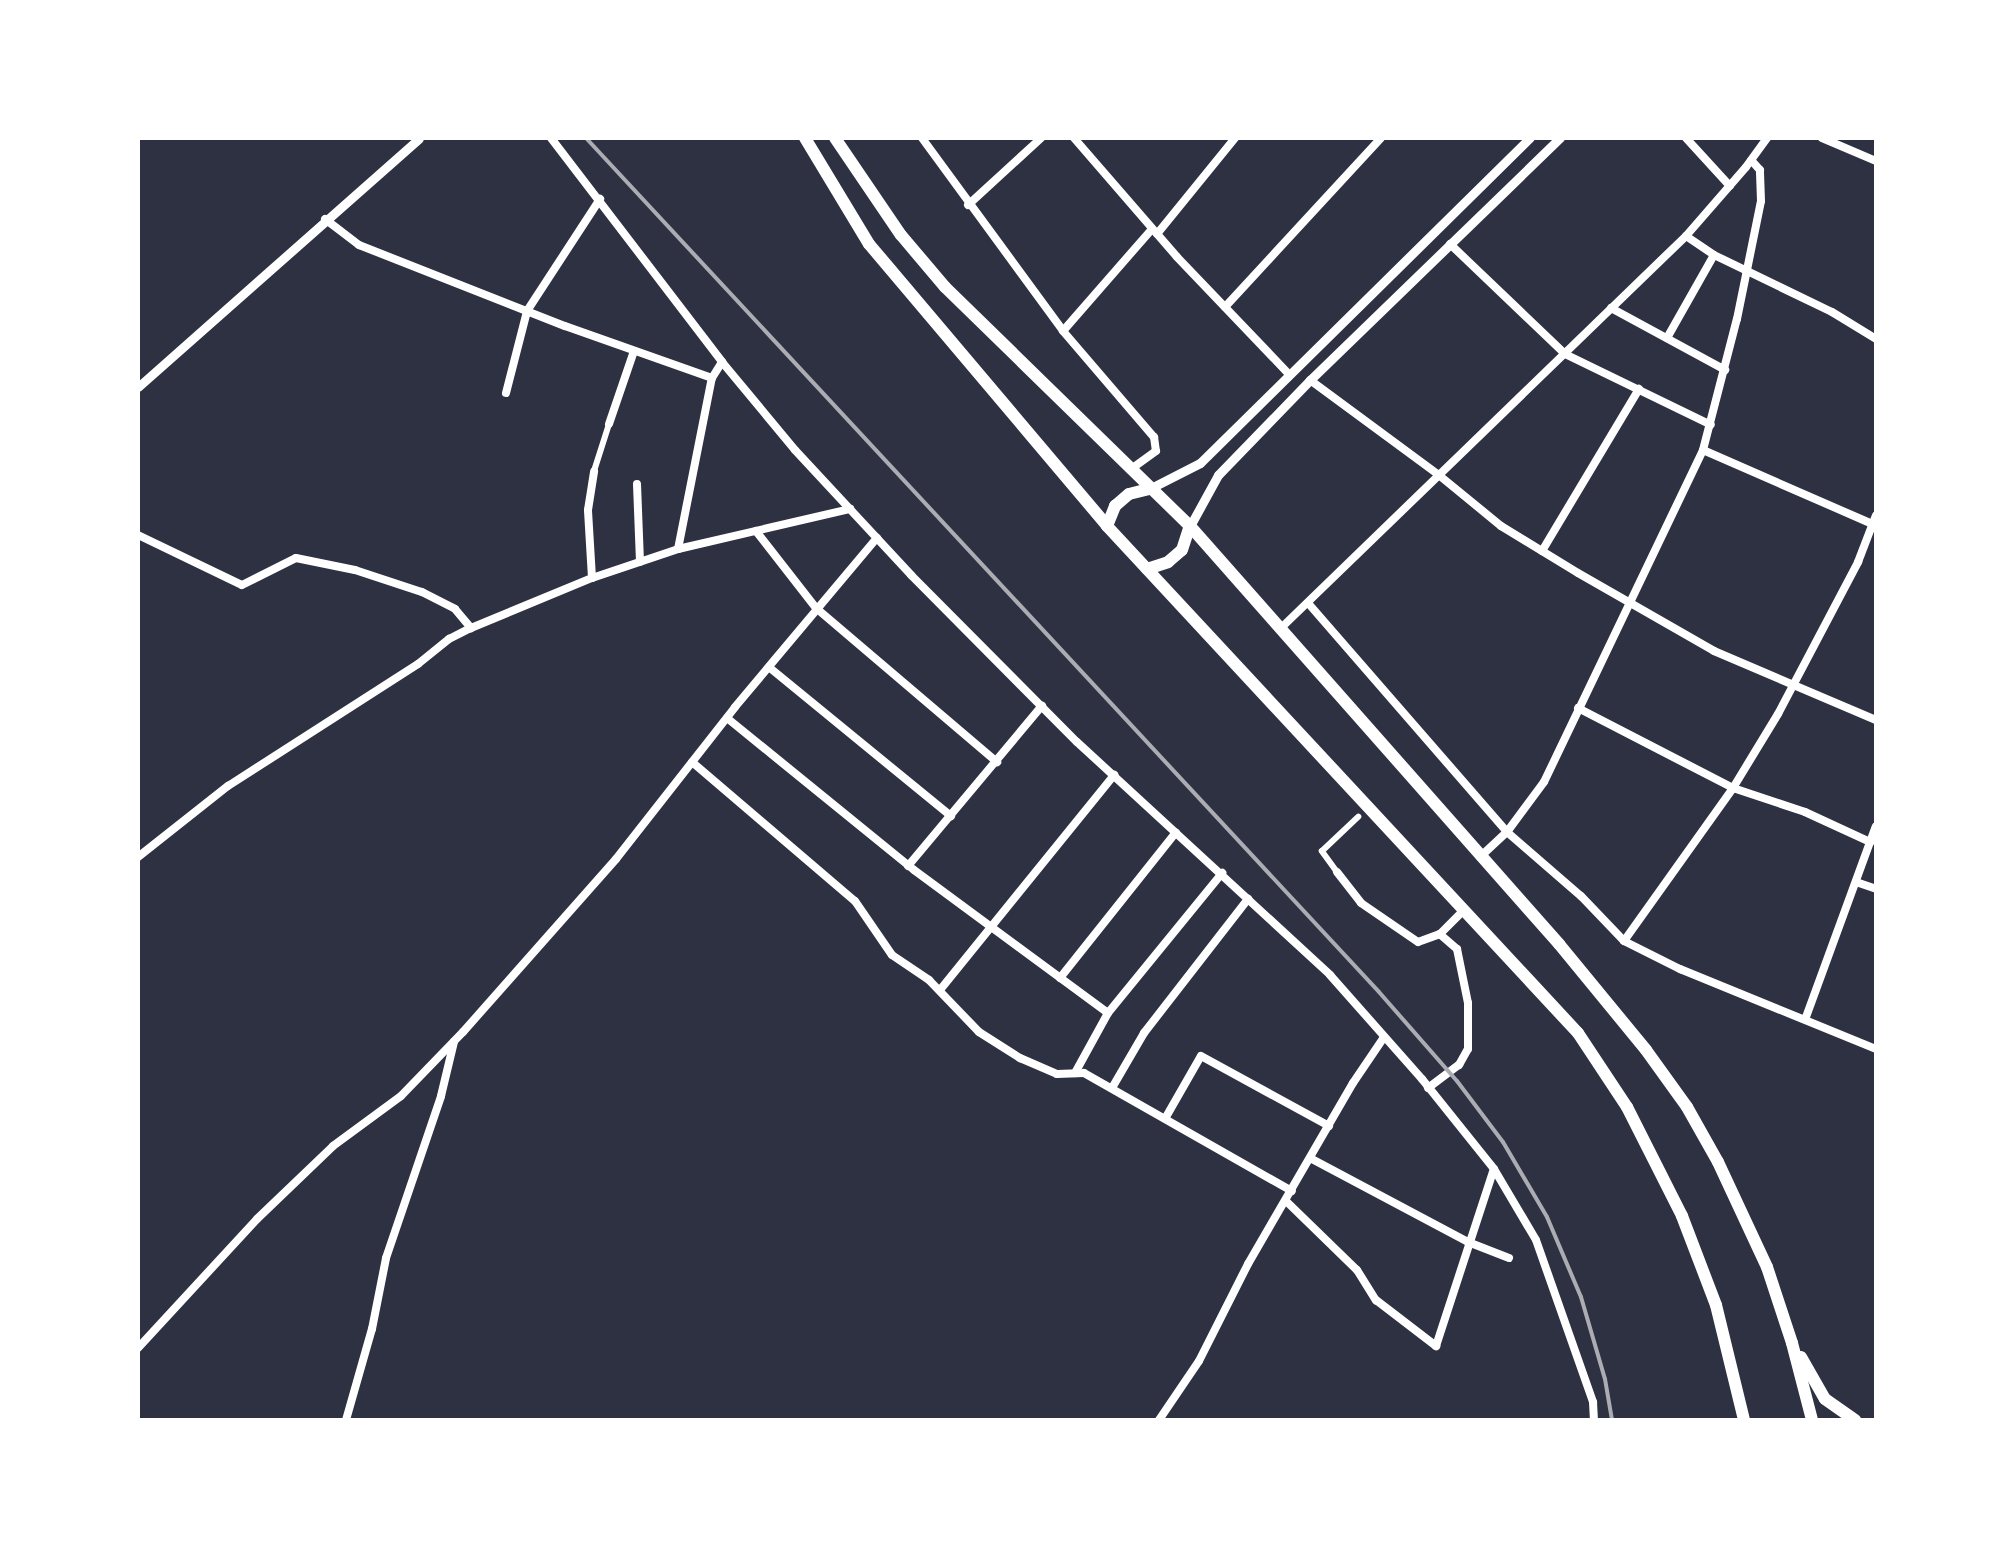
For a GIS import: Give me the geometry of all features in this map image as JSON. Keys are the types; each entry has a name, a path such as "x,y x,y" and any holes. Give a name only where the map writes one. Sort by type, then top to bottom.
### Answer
{"highway":[{"path":"805,138 869,244 1107,526 1571,1025 1627,1107 1654,1156 1694,1246 1716,1305 1744,1420"},
{"path":"835,138 894,225 945,287 1190,526 1601,995 1687,1107 1718,1162 1767,1267 1792,1343 1812,1420"},
{"path":"1107,526 1115,506 1129,494 1149,489"},
{"path":"1147,569 1168,562 1182,550 1190,526"},
{"path":"1792,1343 1825,1399 1855,1420"}],"street":[{"path":"138,387 419,138"},
{"path":"551,138 722,362 850,509 1042,706 1330,975 1494,1169 1536,1240 1593,1402 1594,1420"},
{"path":"922,138 1063,331 1154,437 1156,451 1130,470"},
{"path":"968,205 1041,138"},
{"path":"1074,138 1155,232 1288,373"},
{"path":"1063,331 1155,232 1235,138"},
{"path":"1225,307 1381,138"},
{"path":"1149,489 1200,463 1530,138"},
{"path":"1190,526 1218,475 1310,380 1560,138"},
{"path":"1686,138 1730,186"},
{"path":"1280,629 1686,236 1767,138"},
{"path":"1822,138 1876,161"},
{"path":"1480,857 1507,832 1544,782 1703,450 1725,370 1763,186 1760,170 1751,160"},
{"path":"506,393 527,311 600,199"},
{"path":"325,219 359,245 527,311 712,378"},
{"path":"1686,236 1714,255 1832,312 1876,339"},
{"path":"1450,244 1565,354 1711,425"},
{"path":"1667,338 1714,255"},
{"path":"1611,308 1725,370"},
{"path":"592,578 588,510 594,471 634,351"},
{"path":"678,549 712,378 722,362"},
{"path":"1310,380 1440,476 1501,526 1542,551 1714,651 1876,720"},
{"path":"1542,551 1639,389"},
{"path":"1624,941 1733,788 1794,685 1858,562 1875,521 1703,450"},
{"path":"637,484 640,562"},
{"path":"138,857 228,786 418,664 449,639 471,628 592,578 678,549 850,509"},
{"path":"756,531 816,608 997,762"},
{"path":"138,535 242,585 296,558 355,570 422,592 455,609 471,628"},
{"path":"138,1348 257,1219 333,1146 401,1096 454,1041 570,913 816,608 877,538"},
{"path":"1308,603 1507,832 1581,896 1624,941 1680,969 1806,1017 1876,1049"},
{"path":"770,668 951,816"},
{"path":"908,866 1042,706"},
{"path":"1578,708 1733,788 1805,812 1870,842"},
{"path":"727,718 908,866 1108,1013"},
{"path":"692,762 855,901 892,955 940,990 979,1032 1020,1058 1057,1074 1084,1073 1292,1191"},
{"path":"940,990 1114,775"},
{"path":"1358,817 1322,851 1361,903 1418,942 1440,934 1463,911"},
{"path":"1806,1017 1876,826"},
{"path":"1060,978 1176,832"},
{"path":"1075,1073 1108,1013 1222,873"},
{"path":"1856,882 1876,889"},
{"path":"1112,1088 1144,1033 1248,899"},
{"path":"1428,1088 1459,1065 1468,1049 1468,1003 1457,949 1440,934"},
{"path":"1159,1420 1199,1361 1310,1158 1384,1037"},
{"path":"346,1420 372,1329 386,1258 441,1096 454,1041"},
{"path":"1166,1117 1201,1056 1329,1126"},
{"path":"1310,1158 1468,1242 1509,1258"},
{"path":"1286,1201 1357,1270 1376,1300 1436,1346 1494,1169"}],"railway":[{"path":"586,138 1379,992 1457,1081 1503,1142 1547,1217 1581,1297 1605,1379 1612,1420"}]}
